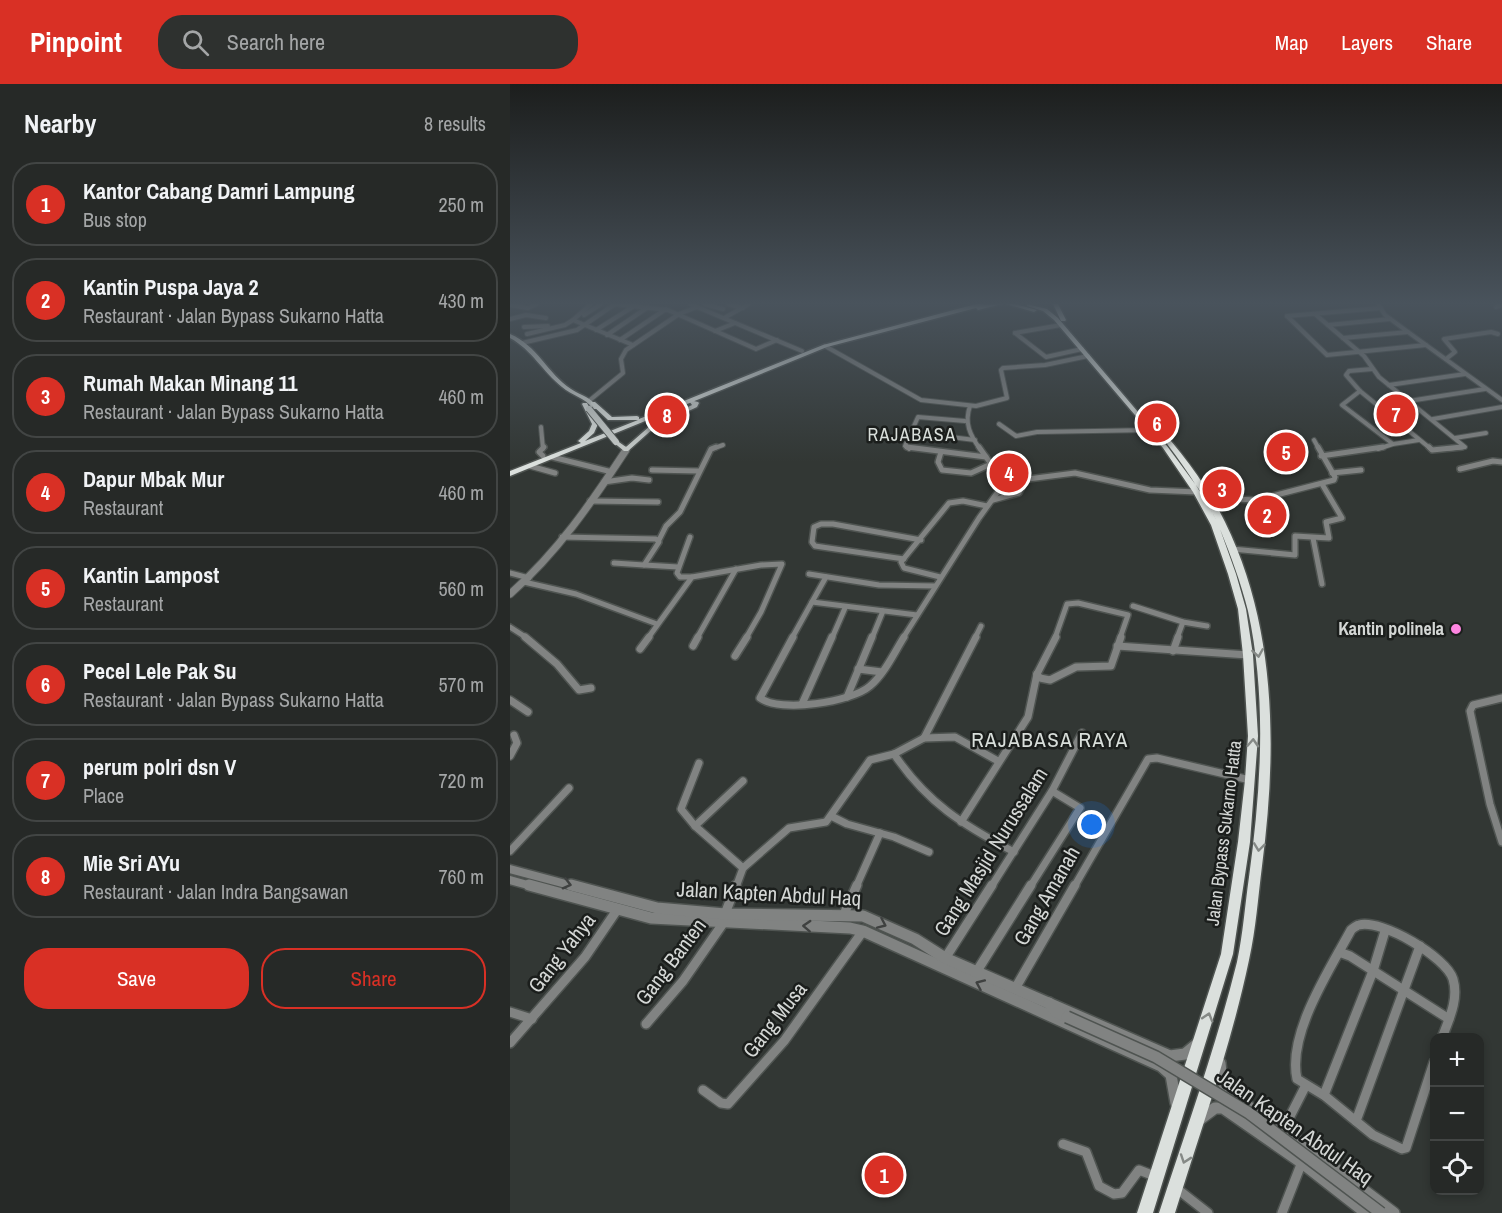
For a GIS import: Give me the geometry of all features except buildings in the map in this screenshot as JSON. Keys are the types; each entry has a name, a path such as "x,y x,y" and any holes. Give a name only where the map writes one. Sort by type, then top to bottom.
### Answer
{"highway":[{"path":"510,472 543,456 788,357"},
{"path":"510,472 530,466 799,357"},
{"name":"Jalan Bypass Sukarno Hatta","path":"1089,357 1132,403 1197,492 1215,525 1242,609 1248,655 1253,736 1251,780 1227,954 1178,1116 1145,1213"},
{"name":"Jalan Bypass Sukarno Hatta","path":"1091,357 1185,462 1209,498 1232,549 1251,609 1258,647 1266,737 1260,849 1243,960 1197,1122 1167,1213"},
{"path":"590,405 610,419 621,421 637,418"},
{"path":"581,441 596,424 590,405"},
{"path":"596,424 606,424 610,419"}],"main road":[{"path":"531,357 565,394 590,405 628,448 653,426 694,406 696,403 692,401"}],"street":[{"path":"590,405 623,373 621,357"},
{"path":"844,357 921,400 970,406 1008,397 1002,368 1048,364 1085,357"},
{"path":"1363,357 1372,369 1389,385 1465,447 1434,451 1360,391 1347,373 1372,369"},
{"path":"1443,357 1502,400"},
{"path":"1389,385 1466,374"},
{"path":"1409,401 1485,389"},
{"path":"1360,391 1346,399 1342,405 1390,445"},
{"path":"940,452 938,462 942,470 961,473 977,472 990,465 965,421 970,406"},
{"path":"1433,419 1502,407"},
{"path":"909,416 965,421"},
{"path":"918,417 905,446 907,449 986,457"},
{"path":"999,424 1016,436 1037,432 1151,430"},
{"path":"541,427 540,438 544,448 539,452 543,456"},
{"path":"910,432 975,440"},
{"path":"1455,438 1486,433"},
{"path":"1209,498 1257,500 1334,480 1314,440"},
{"path":"1321,456 1419,440"},
{"path":"644,565 656,540 680,512 698,471 711,449 723,445"},
{"path":"510,594 524,582 562,537 591,501 628,448"},
{"path":"552,457 612,472"},
{"path":"1460,469 1493,461 1502,462"},
{"path":"530,466 555,473"},
{"path":"652,470 698,471"},
{"path":"1332,473 1361,470"},
{"path":"826,577 760,698 768,704 802,704 847,697 864,691 882,672 940,577 987,507 1007,486 1026,479 1075,473 1150,490 1197,492"},
{"path":"604,482 632,478 649,480"},
{"path":"993,500 1018,493 1026,479"},
{"path":"1232,549 1295,555 1294,537 1329,538 1326,522 1342,518 1322,484"},
{"path":"591,501 658,502"},
{"path":"940,577 904,568 901,565 949,504 963,501 987,507"},
{"path":"904,559 816,546 812,542 814,526 833,524 921,540"},
{"path":"562,537 656,540"},
{"path":"690,537 678,567 678,576 692,577 782,564 761,612 735,656"},
{"path":"1313,538 1322,584"},
{"path":"614,563 678,567"},
{"path":"693,646 736,569"},
{"path":"917,586 922,572"},
{"path":"510,573 524,582 576,594 657,624"},
{"path":"809,574 879,585 935,586"},
{"path":"640,649 692,577"},
{"path":"510,584 524,582"},
{"path":"812,602 845,608 917,615"},
{"path":"961,822 1030,712 1037,674 1054,644 1069,602 1126,614 1128,618 1108,667 1076,667 1050,680 1040,678 1037,674"},
{"path":"1133,606 1183,622 1207,626"},
{"path":"802,704 845,608"},
{"path":"847,697 883,611"},
{"path":"1173,651 1183,622"},
{"path":"924,738 981,626"},
{"path":"510,627 540,649 571,677 579,690 591,688"},
{"path":"1117,646 1248,655"},
{"path":"858,669 882,672"},
{"path":"1502,698 1473,705 1470,711 1490,804 1502,842"},
{"path":"510,699 528,711"},
{"name":"Gang Masjid Nurussalam","path":"943,962 1052,791 1083,733"},
{"path":"510,756 517,743 514,735"},
{"path":"699,763 681,806 695,826 743,868 789,828 797,825 824,823 870,760 894,754 924,738 955,737 998,761"},
{"path":"894,754 910,780 926,797 961,822 1014,852"},
{"name":"Gang Amanah","path":"1016,987 1148,759 1157,758 1251,780"},
{"path":"695,826 744,781"},
{"path":"510,851 569,788"},
{"path":"977,971 1080,808 1052,791"},
{"path":"831,816 929,852"},
{"path":"844,914 880,833"},
{"name":"Gang Banten","path":"646,1024 682,981 725,918 743,868"},
{"name":"Jalan Kapten Abdul Haq","path":"510,869 657,909 725,918"},
{"name":"Jalan Kapten Abdul Haq","path":"510,880 651,918 742,918 844,914 880,922 915,939 943,962 977,971 1048,1001 1156,1057 1171,1075 1178,1116"},
{"path":"590,902 598,892"},
{"name":"Gang Yahya","path":"510,1043 585,957 617,910"},
{"name":"Jalan Kapten Abdul Haq","path":"742,918 863,931 943,962 1156,1057 1185,1054 1202,1038"},
{"path":"1430,1074 1406,1148 1396,1148 1356,1121 1324,1095 1306,1085 1294,1074 1293,1067 1298,1042 1310,1010 1351,930 1358,925 1368,925 1385,931 1420,946 1445,964 1451,974 1456,994 1445,1033"},
{"name":"Gang Musa","path":"703,1089 721,1103 728,1104 784,1041 863,931"},
{"path":"1324,1095 1373,971 1385,931"},
{"path":"1356,1121 1420,946"},
{"path":"1339,952 1449,1019"},
{"name":"Jalan Kapten Abdul Haq","path":"1048,1001 1056,1014 1156,1057 1249,1113 1381,1213"},
{"path":"510,1012 532,1019"},
{"path":"1219,1046 1222,1081 1229,1093 1309,1148 1394,1213"},
{"path":"1283,1130 1306,1085"},
{"path":"1231,1113 1227,1107 1227,1100 1230,1097 1236,1098"},
{"path":"1197,1122 1215,1108 1223,1108 1302,1163 1366,1213"},
{"path":"1063,1144 1086,1152 1099,1186 1114,1194 1122,1193 1139,1170 1157,1178"},
{"path":"1282,1213 1309,1148"},
{"path":"1175,1187 1208,1213"}],"place":[{"name":"perum polri dsn V","path":"1396,414"},
{"name":"Mie Sri AYu","path":"667,415"},
{"name":"Pecel Lele Pak Su","path":"1157,423"},
{"name":"Kantin Lampost","path":"1286,452"},
{"name":"Dapur Mbak Mur","path":"1009,473"},
{"name":"Rumah Makan Minang 11","path":"1222,489"},
{"name":"Kantin Puspa Jaya 2","path":"1267,515"},
{"name":"Kantin polinela","path":"1456,629"},
{"name":"Kantor Cabang Damri Lampung","path":"884,1175"}],"district":[{"name":"RAJABASA","path":"912,435"},
{"name":"RAJABASA RAYA","path":"1050,740"}]}
